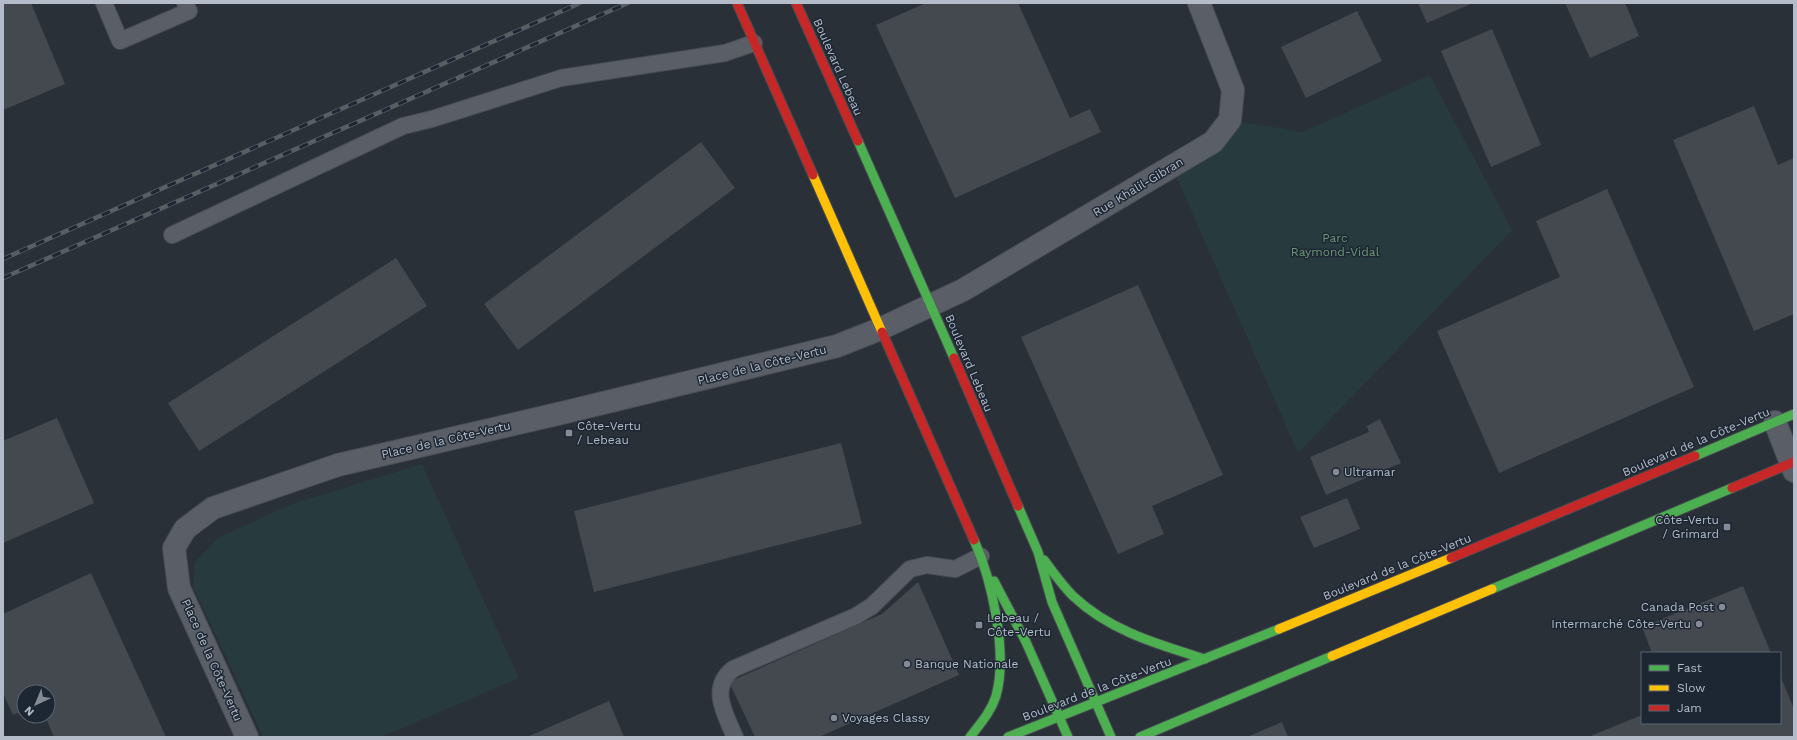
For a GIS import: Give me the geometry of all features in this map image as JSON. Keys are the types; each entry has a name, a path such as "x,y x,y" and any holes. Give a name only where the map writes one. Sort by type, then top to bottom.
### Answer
{"main road":[{"path":"737,3 981,556 1026,642 1068,737"},
{"name":"Boulevard Lebeau","path":"796,3 931,306 1038,552 1052,602 1111,737"},
{"name":"Boulevard de la Côte-Vertu","path":"1008,737 1205,659 1785,418"},
{"path":"1140,737 1793,466"},
{"path":"1038,552 1072,595 1112,627 1147,641 1205,659"},
{"path":"970,737 986,716 993,703 1001,671 1001,647 981,556"}],"street":[{"name":"Rue Khalil-Gibran","path":"931,306 968,287 1213,142 1230,120 1232,90 1199,3"},
{"name":"Place de la Côte-Vertu","path":"247,737 179,588 174,548 185,529 213,508 338,465 574,411 837,346 931,306"},
{"path":"1785,418 1793,466"}],"lane":[{"path":"104,3 120,41 187,7"},
{"path":"172,235 402,126 432,119 561,78 725,53 754,43"},
{"path":"735,737 720,697 722,681 733,669 856,616 872,606 910,569 926,565 955,569 981,556"}],"green space":[{"name":"Parc Raymond-Vidal","path":"1430,75 1512,230 1298,453 1172,167 1230,120 1303,132"},
{"path":"422,464 519,678 381,737 263,737 193,586 195,562 218,538 292,504"}],"building":[{"path":"3,3 31,3 65,84 3,110"},
{"path":"926,3 1018,3 1070,118 1090,109 1101,132 955,198 876,25"},
{"path":"1418,3 1473,3 1427,23"},
{"path":"1565,3 1625,3 1639,36 1590,58"},
{"path":"1357,11 1382,61 1306,98 1281,47"},
{"path":"1492,29 1541,145 1491,167 1441,51"},
{"path":"1754,106 1778,165 1794,158 1794,314 1754,331 1673,140"},
{"path":"701,142 735,188 518,350 484,304"},
{"path":"1607,189 1694,387 1499,473 1437,331 1560,277 1536,221"},
{"path":"396,258 427,306 199,451 168,403"},
{"path":"1138,285 1223,475 1152,506 1164,534 1118,554 1021,337"},
{"path":"57,418 94,503 3,543 3,441"},
{"path":"1380,419 1401,463 1326,495 1310,457 1369,432 1367,426"},
{"path":"841,443 862,524 594,592 574,511"},
{"path":"1347,498 1360,529 1314,548 1300,517"},
{"path":"91,573 166,737 54,737 48,724 56,724 56,684 16,684 16,714 13,715 3,693 3,614"},
{"path":"918,582 959,675 819,737 755,737 729,682 882,614"},
{"name":"Canada Post","path":"1743,586 1771,652 1652,652 1642,627"},
{"path":"1781,677 1794,709 1794,737 1588,737 1641,715 1641,724 1781,724"},
{"path":"609,701 624,737 527,737"},
{"path":"1282,722 1288,737 1247,737"}],"railway":[{"path":"3,259 580,3"},
{"path":"3,278 628,3"}],"traffic: fast":[{"path":"858,141 954,358"},
{"path":"1695,456 1794,414"},
{"path":"1492,589 1732,488"},
{"path":"1018,506 1038,552 1052,602 1111,737"},
{"path":"970,737 985,718 994,702 999,679 1000,659 999,638 992,596 981,556 974,540"},
{"path":"1044,560 1073,596 1102,618 1152,642 1205,659"},
{"path":"994,581 1026,642 1068,737"},
{"path":"1008,737 1279,629"},
{"path":"1140,737 1332,656"}],"traffic: slow":[{"path":"813,175 882,332"},
{"path":"1279,629 1451,558"},
{"path":"1332,656 1492,589"}],"traffic: jam":[{"path":"737,3 813,175"},
{"path":"796,3 858,141"},
{"path":"882,332 974,540"},
{"path":"954,358 1018,506"},
{"path":"1451,558 1695,456"},
{"path":"1732,488 1794,462"}],"place":[{"name":"Côte-Vertu / Lebeau","path":"569,433"},
{"name":"Ultramar","path":"1336,472"},
{"name":"Côte-Vertu / Grimard","path":"1727,527"},
{"name":"Canada Post","path":"1722,607"},
{"name":"Intermarché Côte-Vertu","path":"1699,624"},
{"name":"Lebeau / Côte-Vertu","path":"979,625"},
{"name":"Banque Nationale","path":"907,664"},
{"name":"Voyages Classy","path":"834,718"}]}
